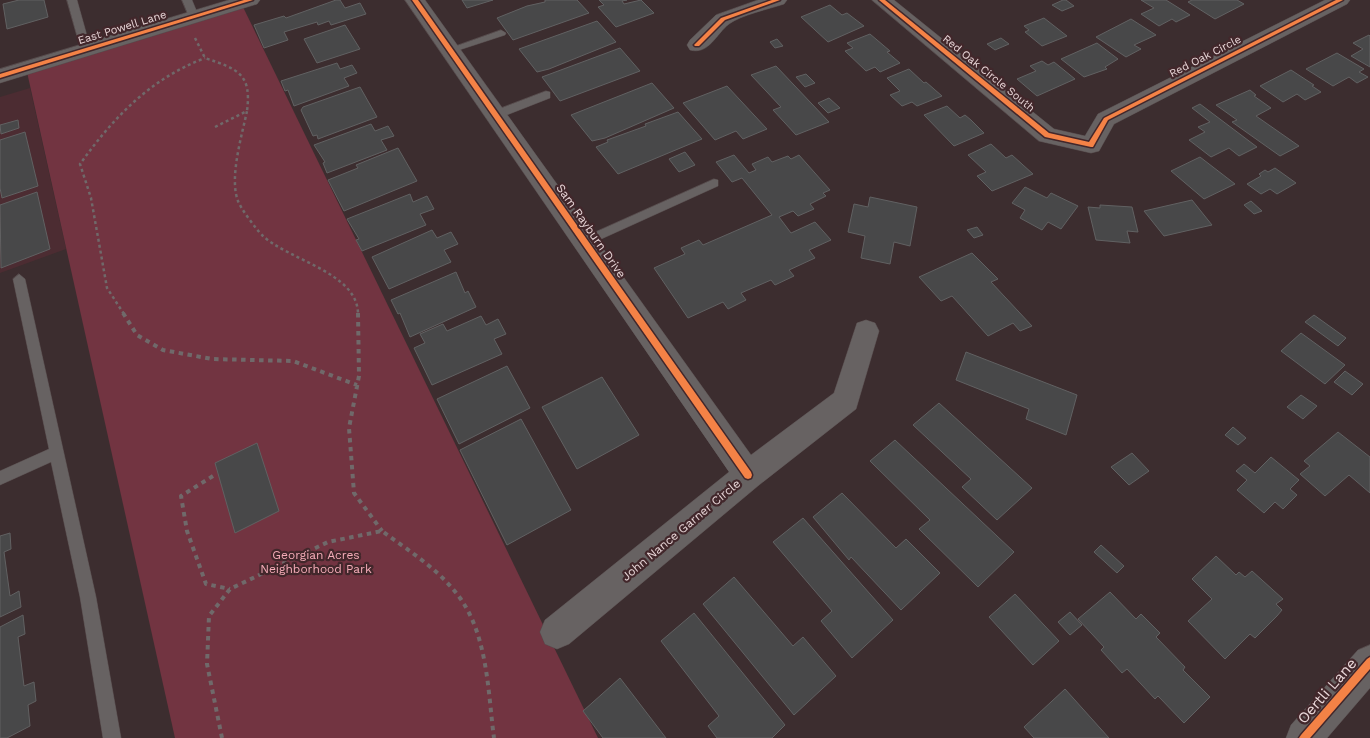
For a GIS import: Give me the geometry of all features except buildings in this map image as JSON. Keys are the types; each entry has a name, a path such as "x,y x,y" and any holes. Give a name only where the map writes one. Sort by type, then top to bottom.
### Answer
{"street":[{"name":"East Powell Lane","path":"0,76 250,0"},
{"name":"Sam Rayburn Drive","path":"415,0 748,475"},
{"path":"698,45 723,19 777,0"},
{"name":"Red Oak Circle South","path":"882,0 1047,135 1090,145"},
{"name":"Red Oak Circle","path":"1090,145 1106,119 1340,0"},
{"name":"John Nance Garner Circle","path":"557,632 748,475 846,400 866,331"},
{"name":"Oertli Lane","path":"1304,738 1370,662"}],"lane":[{"path":"72,0 86,50"},
{"path":"450,50 501,33"},
{"path":"496,115 546,95"},
{"path":"584,242 714,183"},
{"path":"19,279 88,597 112,738"},
{"path":"0,478 58,452"}],"path":[{"path":"192,18 205,58"},
{"path":"357,385 293,361 212,359 163,350 137,335 107,288 91,198 80,164 101,135 147,87 183,65 205,58 234,69 244,76 249,88 247,111 235,168 238,201 263,236 340,281 358,304 357,385 349,428 354,493 382,531 433,569 461,600 479,640 494,738"},
{"path":"215,127 247,111"},
{"path":"212,476 181,496 187,531 206,584 230,589"},
{"path":"222,738 207,664 209,616 230,589 328,542 382,531"}],"shaded area":[{"path":"30,88 66,249 0,273 0,97"}],"green space":[{"name":"Georgian Acres Neighborhood Park","path":"243,7 598,738 175,738 27,72"}],"cycle path":[{"path":"0,76 250,0"},
{"path":"415,0 748,475"},
{"path":"697,45 723,19 777,0"},
{"path":"882,0 1047,135 1091,145 1106,119 1340,0"},
{"path":"1304,738 1370,662"}]}
